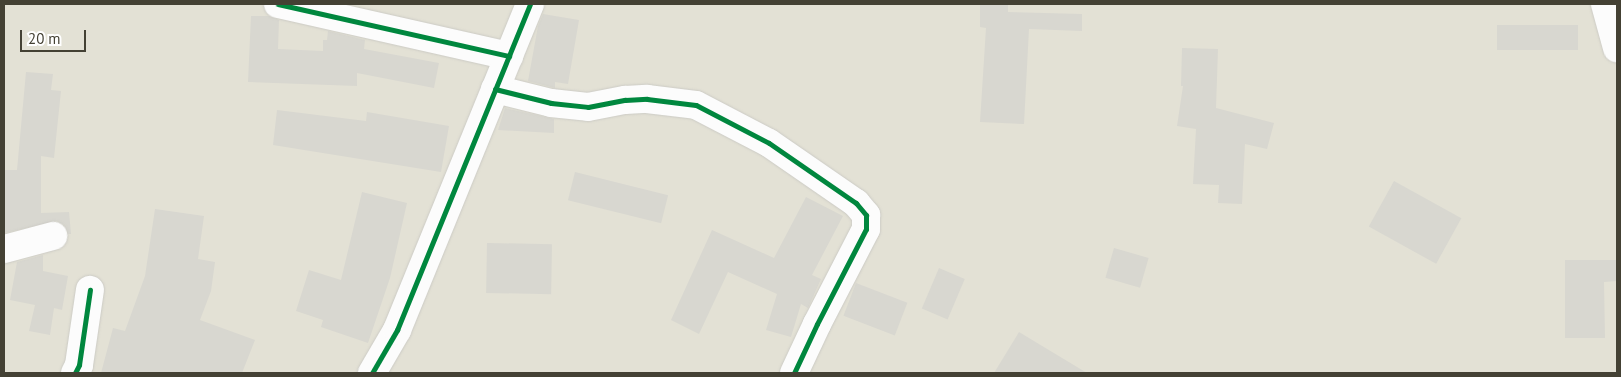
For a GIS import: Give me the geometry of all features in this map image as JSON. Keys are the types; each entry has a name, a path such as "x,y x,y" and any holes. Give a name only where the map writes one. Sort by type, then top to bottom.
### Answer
{"street":[{"path":"278,4 509,56"},
{"path":"372,373 397,330 530,4"},
{"path":"1605,4 1617,48"},
{"path":"495,89 551,103 588,107 625,100 647,99 696,105 769,143 856,203 866,215 866,229 816,324 794,373"},
{"path":"4,249 53,236"},
{"path":"75,373 79,365 90,290"}],"shaded area":[{"path":"4,4 1617,4 1617,373 4,373"}],"building":[{"path":"980,4 1008,4 1008,12 1082,14 1082,31 1029,29 1024,124 980,122 986,28 980,27"},
{"path":"543,14 579,20 568,84 555,82 555,88 528,81 538,26"},
{"path":"251,16 269,16 279,20 278,49 323,51 323,40 327,40 328,31 365,40 364,49 439,63 434,88 357,73 357,86 248,82"},
{"path":"1497,25 1578,25 1578,50 1497,50"},
{"path":"1182,48 1218,49 1216,108 1274,123 1267,149 1245,144 1242,204 1218,203 1219,185 1193,184 1196,129 1177,126 1183,86 1181,86"},
{"path":"26,72 53,74 51,90 61,91 54,158 41,156 41,213 69,212 71,234 68,234 64,225 57,221 4,233 4,170 17,170"},
{"path":"505,108 554,119 554,133 498,130"},
{"path":"277,110 366,121 367,112 449,126 441,172 273,145"},
{"path":"575,172 668,195 661,223 568,200"},
{"path":"1394,181 1461,218 1436,264 1369,226"},
{"path":"362,192 407,203 390,278 368,343 321,327 323,320 296,311 309,270 341,280"},
{"path":"806,197 843,216 812,275 821,279 808,308 801,304 791,337 766,330 777,294 728,272 699,334 671,320 712,230 774,258"},
{"path":"155,209 204,216 198,259 215,262 211,291 200,320 255,340 242,373 101,373 113,328 125,331 145,276"},
{"path":"487,243 552,244 551,294 486,293"},
{"path":"1114,248 1149,258 1140,288 1105,278"},
{"path":"43,255 43,271 68,276 62,310 54,308 50,335 29,331 35,305 10,300 17,262"},
{"path":"1565,260 1617,260 1617,281 1604,282 1605,338 1565,338"},
{"path":"939,268 965,279 948,319 922,309"},
{"path":"856,283 907,303 895,335 843,316"},
{"path":"1019,332 1087,373 994,373"}],"cycle path":[{"path":"278,4 509,56"},
{"path":"372,373 397,330 530,4"},
{"path":"495,89 551,103 588,107 625,100 647,99 696,105 769,143 856,203 866,215 866,229 794,373"},
{"path":"75,373 79,365 90,290"}]}
